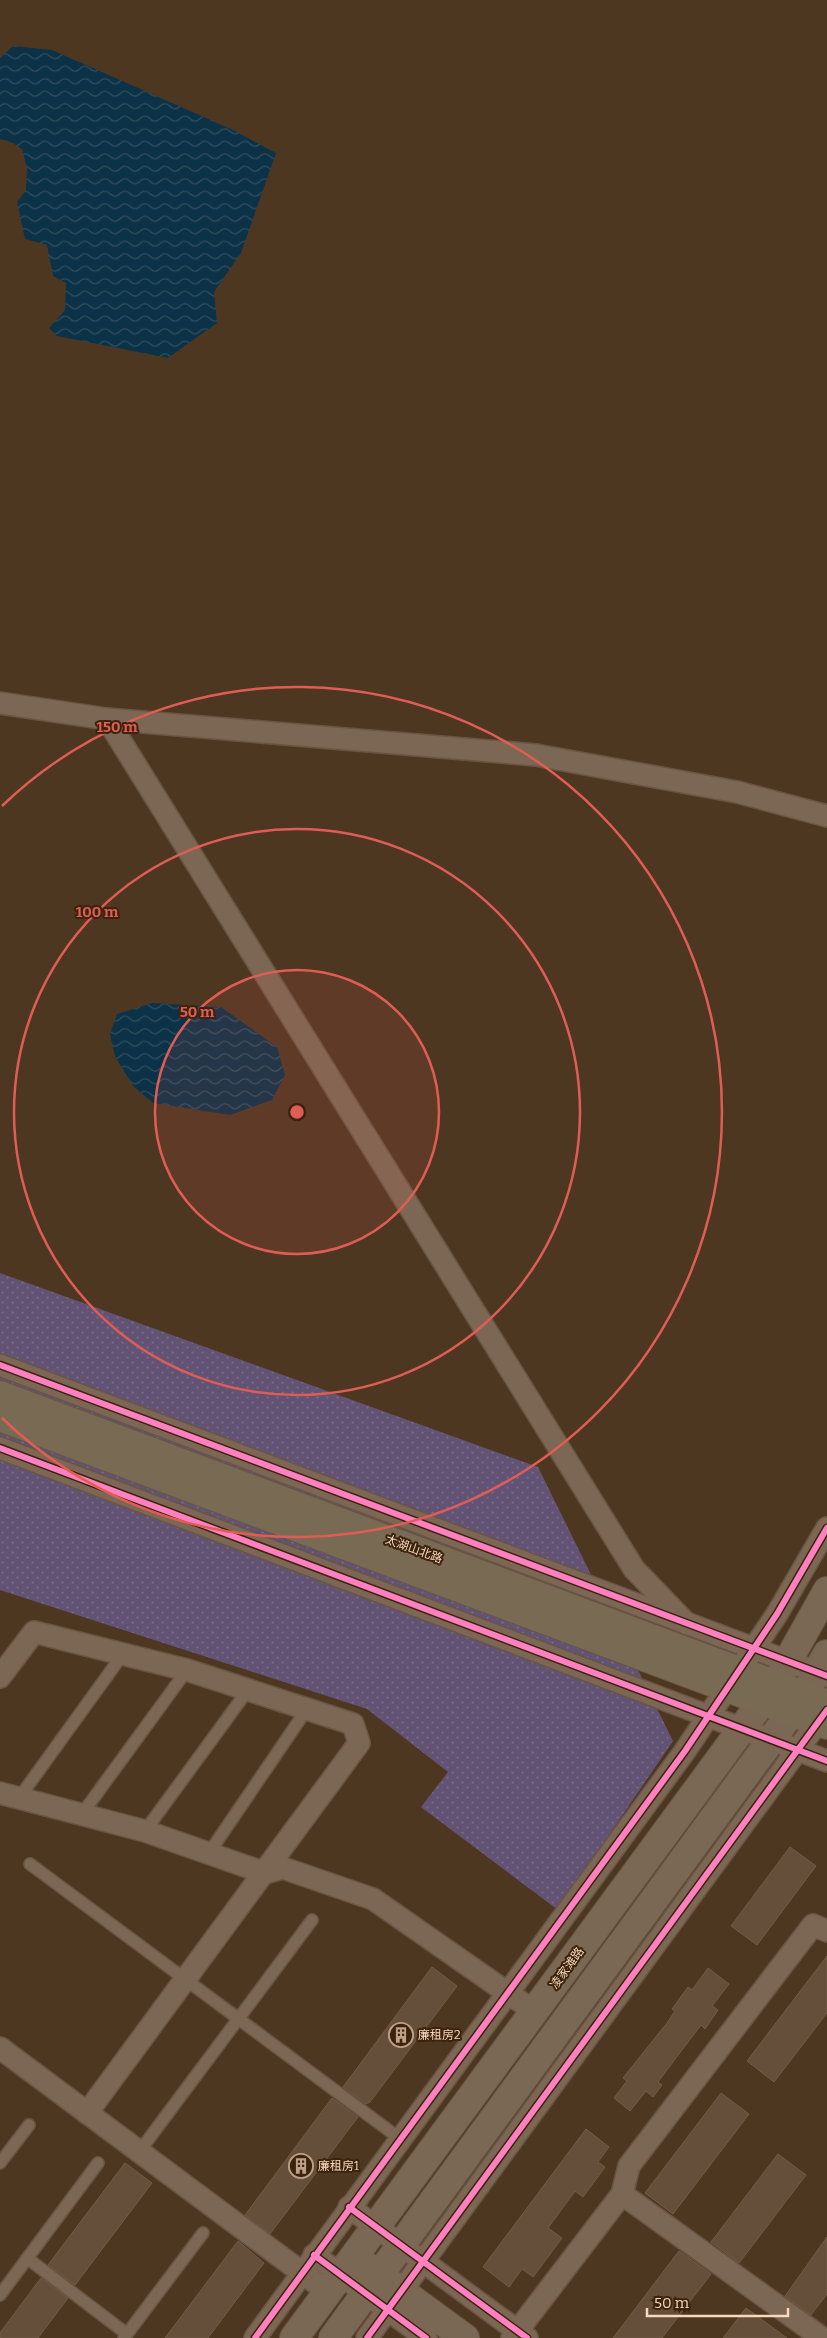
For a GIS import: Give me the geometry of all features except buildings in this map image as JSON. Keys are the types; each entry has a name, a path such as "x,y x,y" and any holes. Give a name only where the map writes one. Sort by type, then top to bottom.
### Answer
{"main road":[{"name":"太湖山北路","path":"0,1396 818,1697"},
{"name":"太湖山北路","path":"0,1417 740,1669"},
{"name":"凌家滩路","path":"294,2338 742,1729 775,1682 827,1591"},
{"path":"333,2338 771,1740 818,1697"},
{"path":"341,2275 372,2284 394,2300 465,2338"}],"street":[{"path":"0,702 106,719 536,755 737,792 827,816"},
{"path":"106,719 634,1568 687,1624 740,1669 818,1697 798,1750 367,2338"},
{"path":"0,1365 687,1624"},
{"path":"0,1448 827,1761"},
{"path":"255,2338 301,2272 685,1751 776,1614 827,1528"},
{"path":"0,1677 34,1632 187,1670 352,1724 359,1743 87,2113"},
{"path":"10,1795 146,1831 265,1873 282,1868 372,1899 508,1991 535,2012"},
{"path":"349,2207 423,2261 519,2336 622,2194 629,2166 813,1925 827,1931"},
{"path":"0,2048 301,2272 341,2275"},
{"path":"622,2194 822,2338"},
{"path":"314,2256 341,2275"},
{"path":"394,2300 426,2338"}],"lane":[{"path":"10,1795 123,1654"},
{"path":"82,1814 187,1670"},
{"path":"146,1831 248,1690"},
{"path":"209,1853 308,1709"},
{"path":"30,1864 400,2138"},
{"path":"139,2152 312,1920"},
{"path":"0,2163 29,2125"},
{"path":"0,2295 98,2163"},
{"path":"27,2258 126,2336 204,2233"}],"shaded area":[{"path":"0,1273 538,1467 673,1741 558,1910 421,1807 448,1772 367,1709 0,1590"}],"water":[{"path":"13,46 52,50 231,129 276,153 241,253 214,292 217,323 168,358 57,336 49,328 65,310 66,283 53,276 47,245 25,239 17,202 26,190 27,168 22,149 13,143 0,139 0,58"},
{"path":"152,1003 221,1007 277,1047 285,1075 272,1100 230,1115 153,1103 133,1086 115,1056 110,1034 117,1014"}],"cycle path":[{"path":"0,1365 827,1676"},
{"path":"0,1448 827,1761"},
{"path":"255,2338 685,1751 777,1614 827,1528"},
{"path":"367,2338 827,1710"},
{"path":"349,2207 527,2338"},
{"path":"314,2255 426,2338"}],"place":[{"name":"廉租房2","path":"401,2035"},
{"name":"廉租房1","path":"301,2166"}]}
